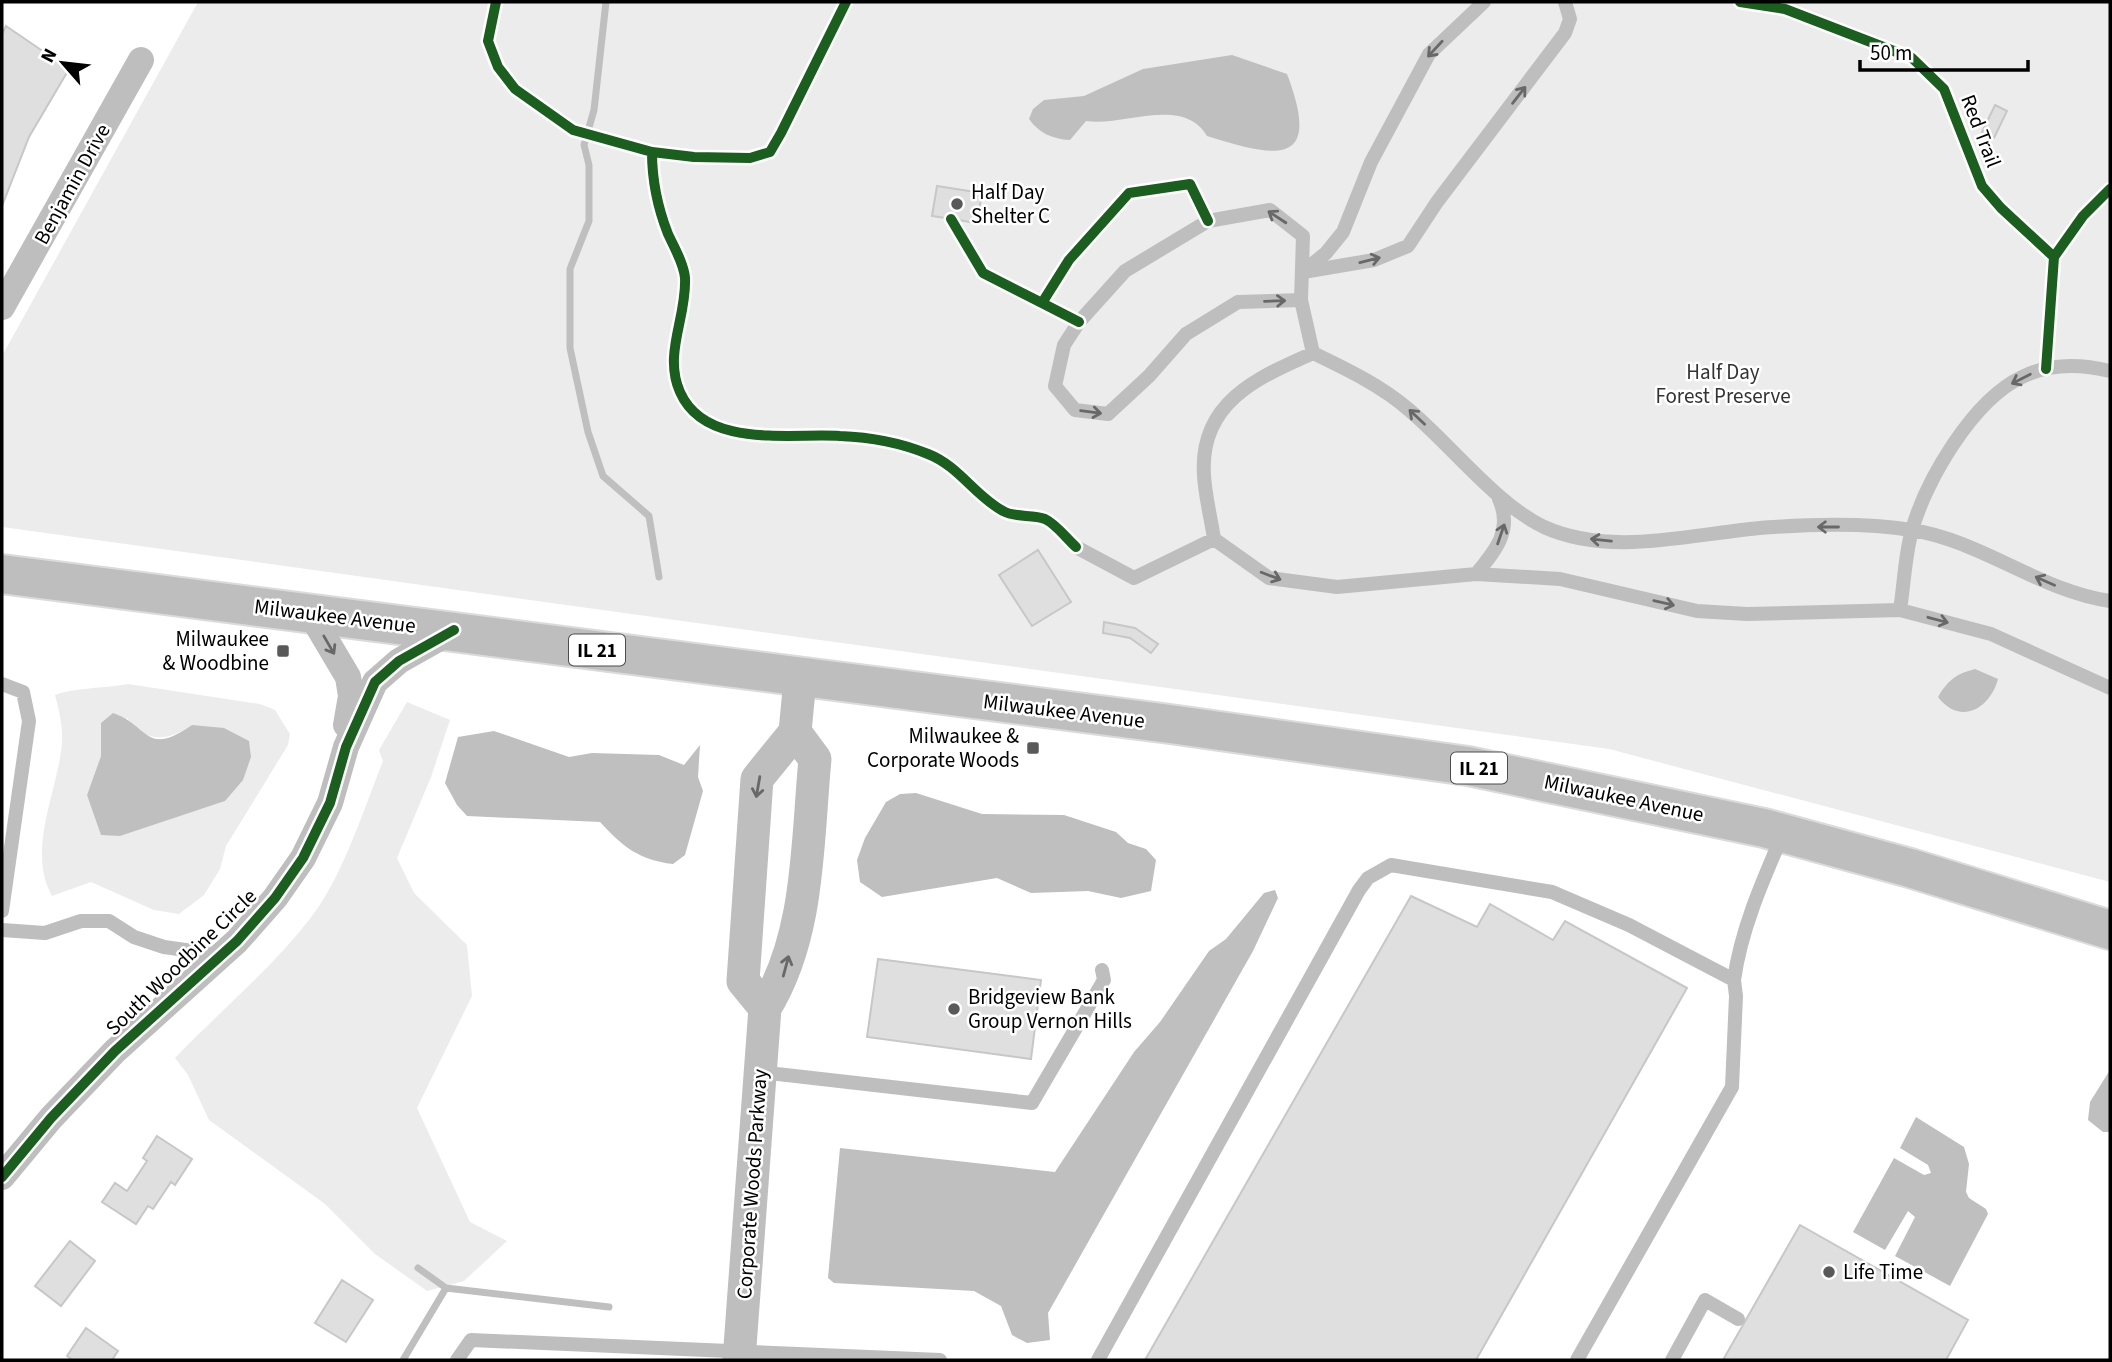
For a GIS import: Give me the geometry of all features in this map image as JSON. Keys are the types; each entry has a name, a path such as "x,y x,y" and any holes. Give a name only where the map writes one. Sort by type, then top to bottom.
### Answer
{"main road":[{"name":"Milwaukee Avenue","path":"2,574 454,630 800,678 1170,723 1468,766 1608,793 1783,834 2110,930"}],"street":[{"name":"Benjamin Drive","path":"2,307 141,60"},
{"name":"South Woodbine Circle","path":"310,613 348,677 351,696 345,727 346,747"},
{"name":"South Woodbine Circle","path":"2,1177 51,1118 115,1051 221,955 275,898 303,858 330,803 346,747 375,682 399,661 454,630"},
{"path":"765,1008 743,981 757,779 794,732 800,678"},
{"name":"Corporate Woods Parkway","path":"740,1356 765,1008 783,978 800,915 815,759 794,732"}],"lane":[{"path":"1303,272 1326,253 1343,232 1371,162 1429,54 1484,2"},
{"path":"1303,272 1374,260 1408,246 1437,202 1565,33 1570,19 1565,2"},
{"path":"1301,300 1238,302 1186,334 1149,376 1108,414 1075,410 1055,386 1064,345 1079,322 1125,271 1208,221 1270,210 1303,236 1301,300 1313,352 1363,378 1407,408 1516,510 1545,527 1581,538 1618,542 1774,527 1912,530 1976,549 2060,587 2110,601"},
{"path":"1313,352 1253,380 1218,416 1207,445 1203,473 1214,538 1269,578 1337,587 1476,574 1560,579 1697,611 1747,614 1900,610 1991,634 2110,688"},
{"path":"1900,610 1912,530 1948,452 1997,394 2021,377 2046,369 2071,365 2110,371"},
{"path":"1476,574 1492,555 1502,535 1506,515 1494,489"},
{"path":"1076,547 1134,578 1214,538"},
{"path":"2,684 23,692 29,720 2,911"},
{"path":"1577,1360 1732,1087 1737,996 1734,980 1738,953 1760,885 1783,834"},
{"path":"1098,1360 1367,878 1391,865 1552,892 1629,925 1734,980"},
{"path":"2,930 45,933 81,921 108,921 134,937 163,947 221,955"},
{"path":"760,1072 1032,1104 1104,980 1102,970"},
{"path":"1672,1360 1705,1300 1738,1319"},
{"path":"457,1360 471,1340 740,1356 940,1360"}],"green space":[{"name":"Half Day Forest Preserve","path":"198,2 2110,2 2110,882 1609,749 2,527 2,356"},
{"path":"128,684 260,704 275,710 290,734 288,745 226,846 220,869 204,895 179,914 154,910 91,882 52,896 45,878 43,840 62,743 55,695","holes":["127,718 149,736 165,737 192,725 225,801 119,836 87,795 101,756"]},
{"path":"407,702 450,720 431,777 397,858 414,893 467,945 472,996 417,1108 470,1222 507,1241 464,1281 427,1291 375,1254 325,1204 209,1120 188,1075 175,1058 278,956 321,903 342,865 383,761 379,750"}],"shaded area":[{"path":"1232,55 1287,74 1297,104 1299,126 1296,140 1287,148 1273,151 1233,144 1207,136 1196,124 1183,117 1168,115 1086,121 1070,140 1046,134 1029,119 1033,109 1044,100 1084,96 1143,69"},
{"path":"1975,669 1998,679 1994,690 1981,706 1965,712 1956,711 1938,697 1953,678"},
{"path":"113,713 156,739 165,739 192,725 224,728 249,741 251,757 243,780 225,801 120,836 101,835 87,795 101,756 101,723"},
{"path":"494,731 569,757 592,753 659,755 684,765 700,745 698,777 703,791 685,855 673,864 641,856 616,839 600,822 467,816 457,805 445,783 458,737"},
{"path":"916,793 982,814 1064,815 1116,832 1128,843 1146,849 1156,860 1151,891 1121,898 1088,891 1031,893 997,878 882,897 860,882 857,860 865,838 886,802 900,794"},
{"path":"1275,890 1278,898 1253,951 1048,1313 1050,1340 1027,1343 1012,1335 1001,1306 974,1291 834,1283 828,1278 840,1148 1055,1172 1134,1052 1160,1022 1209,951 1226,939 1264,893"},
{"path":"2110,1070 2110,1132 2103,1132 2088,1120 2090,1102"},
{"path":"1916,1117 1964,1147 1969,1164 1966,1192 1969,1198 1986,1209 1988,1214 1950,1286 1895,1256 1915,1217 1908,1211 1885,1250 1853,1232 1894,1158 1924,1175 1931,1173 1928,1165 1900,1148"}],"building":[{"path":"6,26 69,69 29,137 2,206 2,34"},
{"path":"1995,105 2007,111 1994,138 1982,132"},
{"name":"Half Day Shelter C","path":"937,186 982,193 977,223 932,216"},
{"path":"1038,550 1071,602 1032,626 999,575"},
{"path":"1104,622 1135,628 1158,644 1151,653 1130,638 1103,633"},
{"path":"1411,896 1477,927 1490,904 1553,940 1565,921 1687,988 1476,1360 1145,1360"},
{"name":"Bridgeview Bank Group Vernon Hills","path":"878,959 1041,980 1031,1059 867,1037"},
{"path":"157,1136 192,1159 175,1185 171,1182 153,1209 148,1206 136,1224 102,1202 115,1183 127,1191 147,1161 143,1158"},
{"name":"Life Time","path":"1800,1225 1968,1320 1946,1360 1723,1360"},
{"path":"70,1241 95,1261 61,1306 35,1286"},
{"path":"342,1280 373,1300 346,1342 315,1323"},
{"path":"86,1328 118,1351 112,1360 73,1360 67,1356"}],"waterway":[{"path":"606,2 594,110 584,145 589,165 589,221 570,269 570,348 588,432 603,476 649,516 659,577"},
{"path":"418,1268 446,1288 609,1307"},
{"path":"403,1360 446,1288"}],"cycle path":[{"path":"496,2 488,41 498,67 515,89 573,130 652,152 694,157 750,158 770,152 846,2"},
{"name":"Red Trail","path":"1740,2 1785,9 1912,58 1944,89 1982,186 2001,208 2054,257"},
{"path":"652,152 658,203 685,278 674,364 680,392 692,410 709,422 728,430 774,436 851,437 884,441 918,450 949,466 1003,511 1049,521 1076,547"},
{"path":"1079,322 1042,303 1069,260 1129,193 1190,184 1208,221"},
{"path":"2046,369 2054,257 2083,216 2110,189"},
{"path":"951,219 983,273 1042,303"},
{"path":"2,1177 51,1118 115,1051 237,941 275,898 303,858 330,803 346,747 375,682 399,661 454,630"}],"place":[{"name":"Half Day Shelter C","path":"957,204"},
{"name":"Milwaukee & Woodbine","path":"283,651"},
{"name":"Milwaukee & Corporate Woods","path":"1033,748"},
{"name":"Bridgeview Bank Group Vernon Hills","path":"954,1009"},
{"name":"Life Time","path":"1829,1272"}]}
